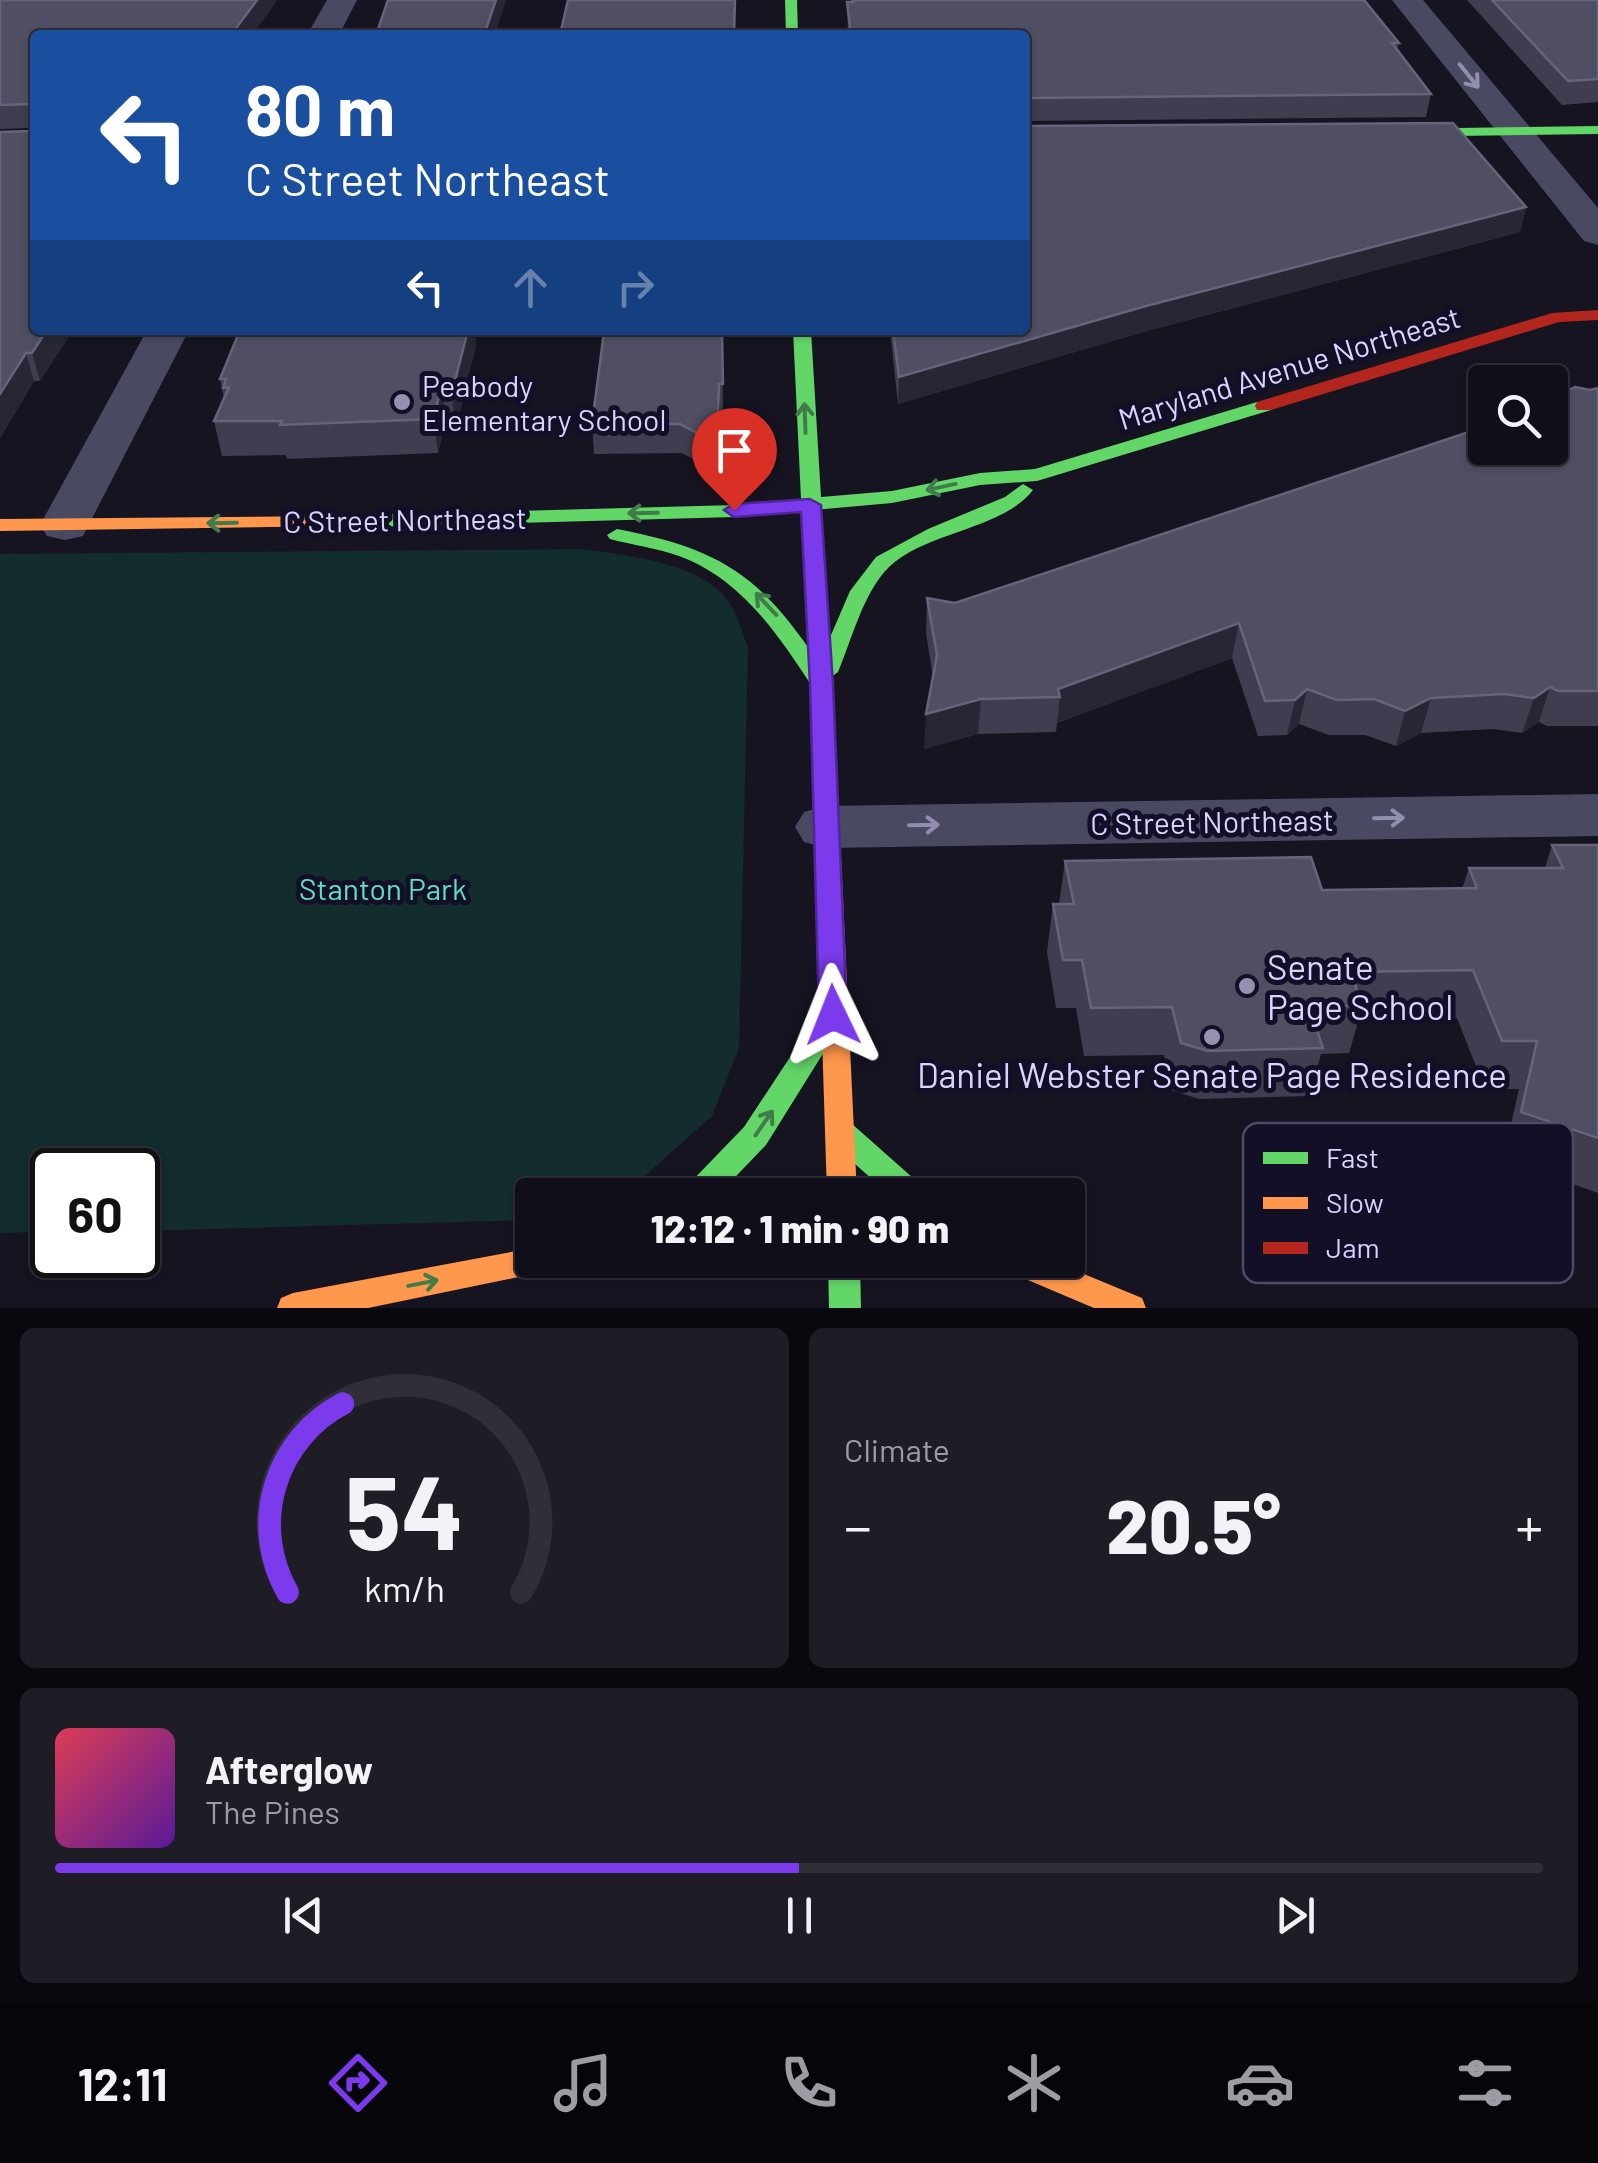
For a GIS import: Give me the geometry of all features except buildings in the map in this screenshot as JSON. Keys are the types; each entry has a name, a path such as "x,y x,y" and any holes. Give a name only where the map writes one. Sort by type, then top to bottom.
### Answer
{"main road":[{"path":"791,0 792,30"},
{"path":"1536,145 1445,138 1368,134 1536,145 1598,130"},
{"name":"Maryland Avenue Northeast","path":"810,505 892,497 980,479 1038,474 1591,305"},
{"path":"802,335 822,684 841,1178"},
{"name":"Maryland Avenue Northeast","path":"822,684 860,591 883,561 934,533 1012,502 1038,474"},
{"name":"C Street Northeast","path":"0,524 460,520 810,505"},
{"path":"460,520 640,538 704,556 757,593 783,622 822,684"},
{"path":"714,1178 755,1136 833,1015"},
{"path":"840,1132 892,1178"},
{"path":"293,1308 515,1265"},
{"path":"844,1278 845,1308"},
{"path":"1058,1278 1130,1308"}],"street":[{"path":"326,30 342,0"},
{"path":"1407,0 1536,145 1598,233"},
{"path":"65,525 165,335"},
{"name":"C Street Northeast","path":"826,827 1598,815"}],"green space":[{"name":"Stanton Park","path":"581,549 662,563 718,590 738,619 748,647 739,1048 712,1116 643,1178 515,1178 515,1220 160,1230 160,1148 30,1148 30,1232 0,1233 0,554"}],"traffic: fast":[{"path":"791,0 792,30"},
{"path":"1386,133 1598,130"},
{"path":"802,335 811,505"},
{"path":"333,522 735,511 892,497 980,479 1037,475 1264,406"},
{"path":"827,672 861,591 883,561 935,533 1012,501 1023,490"},
{"path":"617,535 687,552 738,580 779,622 820,681"},
{"path":"714,1178 755,1136 833,1015"},
{"path":"840,1132 892,1178"},
{"path":"844,1278 845,1308"}],"traffic: slow":[{"path":"0,525 333,522"},
{"path":"827,814 841,1178"},
{"path":"293,1308 515,1265"},
{"path":"1058,1278 1130,1308"}],"traffic: jam":[{"path":"1264,406 1558,317 1598,315"},
{"path":"811,505 827,814"}],"place":[{"name":"Peabody Elementary School","path":"402,402"},
{"name":"Senate Page School","path":"1247,986"},
{"name":"Daniel Webster Senate Page Residence","path":"1212,1037"}],"route":[{"path":"734,510 810,505 822,684 833,1015"}]}
